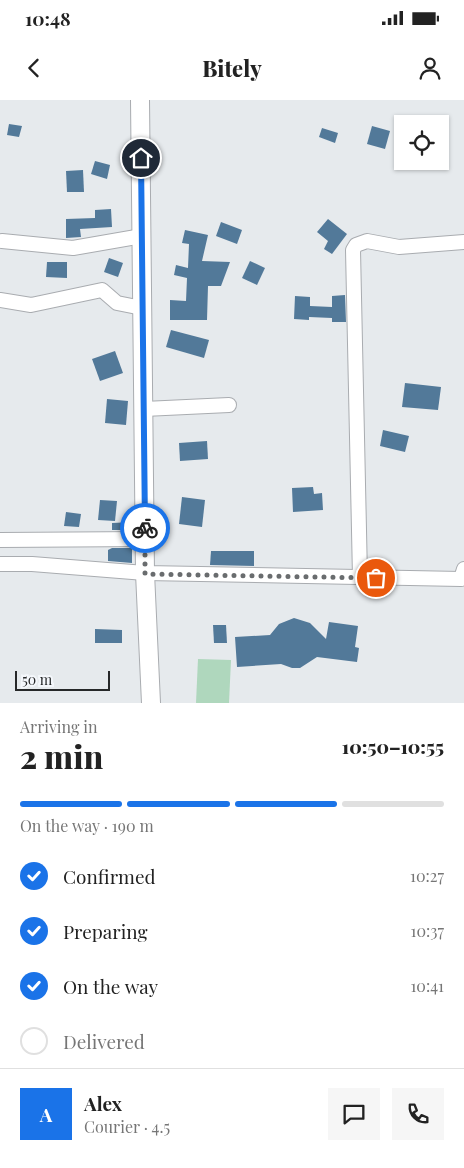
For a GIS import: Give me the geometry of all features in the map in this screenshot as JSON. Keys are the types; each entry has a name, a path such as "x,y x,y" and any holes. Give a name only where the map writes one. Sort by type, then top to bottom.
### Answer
{"main road":[{"path":"140,100 145,574 151,703"}],"street":[{"path":"2,241 73,248 142,236"},
{"path":"360,577 354,250 362,242 367,241 399,248 464,242"},
{"path":"0,300 31,305 102,290 117,303 142,308"},
{"path":"144,409 229,405"},
{"path":"0,540 145,539"},
{"path":"0,564 32,564 145,574 461,579 464,569"}],"green space":[{"path":"198,659 231,660 229,703 196,703"}],"building":[{"path":"9,124 22,126 19,137 7,135"},
{"path":"372,126 390,131 385,149 367,144"},
{"path":"322,128 338,133 335,143 319,137"},
{"path":"95,161 110,165 107,179 91,174"},
{"path":"83,170 84,192 67,192 66,171"},
{"path":"111,209 112,227 80,229 81,237 66,238 66,219 95,218 95,210"},
{"path":"328,219 347,234 332,254 324,249 328,241 317,232"},
{"path":"221,222 242,230 237,244 216,236"},
{"path":"185,230 208,235 202,261 230,262 221,286 208,286 207,320 170,320 170,300 186,301 187,278 174,275 176,265 188,268 189,244 182,243"},
{"path":"109,258 123,263 118,277 104,272"},
{"path":"250,261 265,268 257,285 242,278"},
{"path":"47,262 67,262 67,278 46,277"},
{"path":"345,295 346,322 332,322 332,318 309,317 309,320 294,319 295,296 310,297 310,306 332,307 332,296"},
{"path":"171,330 209,340 204,358 166,347"},
{"path":"115,351 123,373 100,381 92,359"},
{"path":"405,383 441,387 438,410 402,407"},
{"path":"107,399 128,401 126,425 105,423"},
{"path":"383,430 409,436 405,452 380,446"},
{"path":"207,441 208,459 180,461 179,443"},
{"path":"313,487 314,494 322,493 323,510 293,512 292,488"},
{"path":"182,497 205,500 202,527 179,524"},
{"path":"100,500 117,501 115,521 98,520"},
{"path":"66,512 81,514 79,527 64,526"},
{"path":"134,522 134,530 112,530 112,523"},
{"path":"112,548 132,548 132,563 108,561 108,550"},
{"path":"211,551 254,551 254,566 210,565"},
{"path":"294,618 310,623 326,639 329,622 358,626 355,647 359,648 357,662 317,657 300,668 292,668 281,664 237,667 235,637 270,635 279,624"},
{"path":"213,625 226,625 227,643 214,643"},
{"path":"95,629 122,630 122,643 95,643"}],"way so far":[{"path":"145,528 145,574 376,578"}],"route":[{"path":"141,158 145,528"}]}
